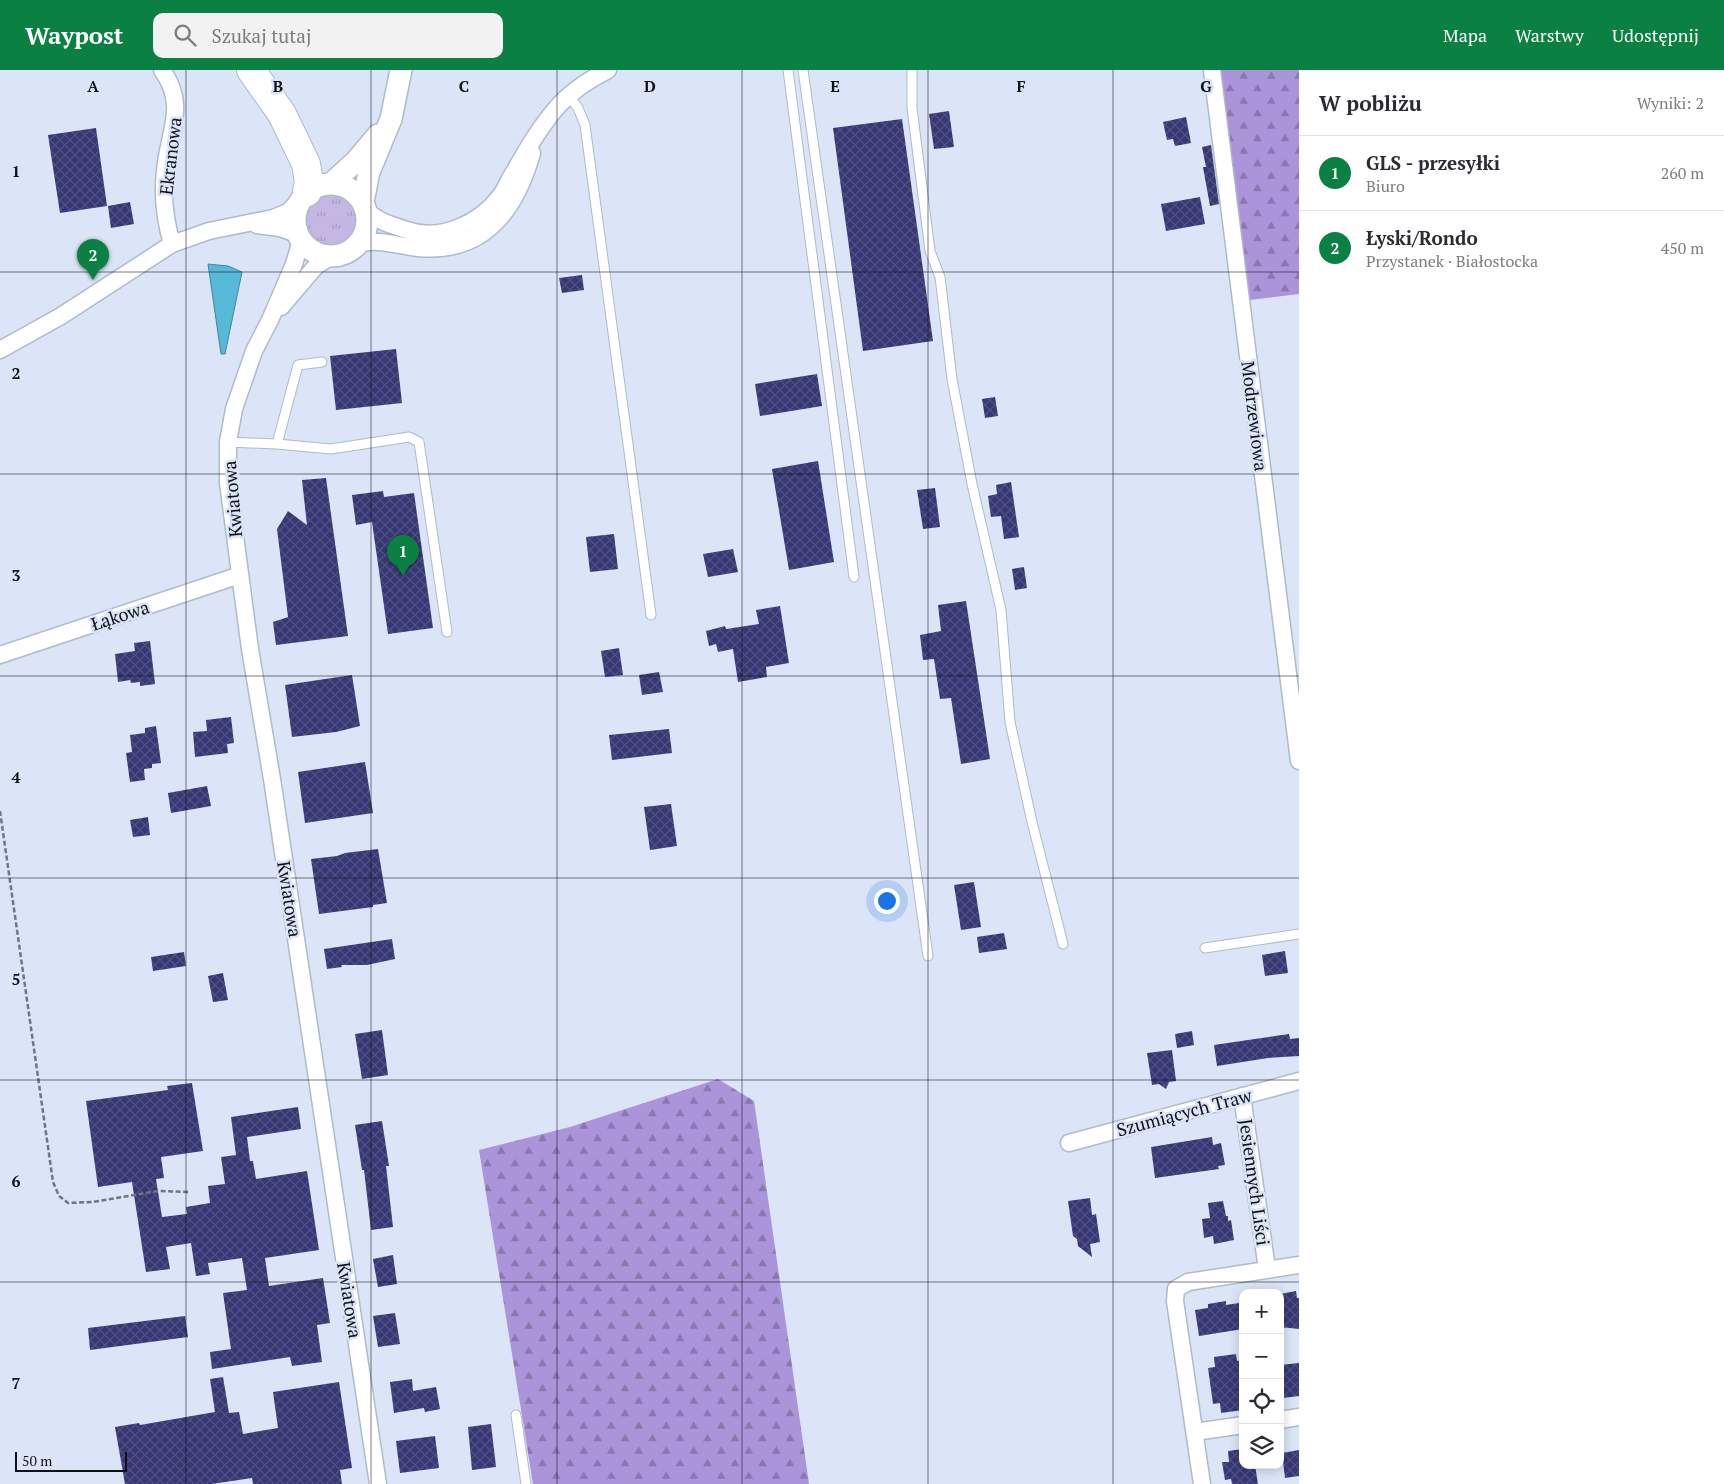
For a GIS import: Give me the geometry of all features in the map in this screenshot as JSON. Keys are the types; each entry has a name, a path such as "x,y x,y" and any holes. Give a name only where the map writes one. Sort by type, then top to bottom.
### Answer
{"highway":[{"path":"251,70 282,114 306,164 309,182 303,196"}],"street":[{"name":"Ekranowa","path":"162,70 169,80 176,100 176,120 165,169 163,196 166,224 172,244"},
{"path":"245,224 280,228 298,237 314,252 333,256 350,249 366,228 364,206 369,172 391,119 401,70"},
{"path":"0,350 61,316 172,244 209,231 273,218 288,212 303,196 316,186 332,183 350,188 379,221 413,232 427,234 446,232 461,227 489,209 501,194 547,119 568,96 587,80 608,70"},
{"name":"Modrzewiowa","path":"1212,70 1299,761"},
{"path":"332,183 356,161 391,119"},
{"name":"Kwiatowa","path":"270,320 316,266 327,258 375,241 417,248 440,248 458,244 478,236 496,223 510,205 526,175 536,136"},
{"path":"298,237 294,217 303,196"},
{"name":"Kwiatowa","path":"298,237 299,247 294,264 270,320 254,351 234,409 228,442 228,484 240,576 378,1484"},
{"name":"Łąkowa","path":"0,655 240,576"},
{"name":"Szumiących Traw","path":"1069,1143 1299,1081"},
{"name":"Jesiennych Liści","path":"1242,1096 1267,1269"},
{"name":"Jesiennych Liści","path":"1202,1484 1175,1301 1176,1289 1188,1282 1299,1265"},
{"path":"1284,1419 1299,1417"},
{"path":"1195,1432 1239,1426"}],"lane":[{"path":"788,70 854,577"},
{"path":"803,70 928,956"},
{"path":"912,70 912,108 930,251 940,277 952,379 972,484 1001,610 1010,722 1032,822 1063,944"},
{"path":"568,96 578,108 585,125 651,615"},
{"path":"276,444 298,365 322,362"},
{"path":"228,442 331,449 409,437 419,442 448,632"},
{"path":"1205,948 1299,934"},
{"path":"516,1415 526,1484"}],"path":[{"path":"0,811 53,1182 59,1196 68,1203 93,1202 158,1191 190,1192"}],"green space":[{"path":"1219,70 1299,70 1299,294 1242,301"},
{"path":"326,193 336,193 350,200 357,214 357,224 350,238 336,245 326,245 316,241 309,234 305,224 305,214 309,204 316,197"},
{"path":"718,1079 754,1101 809,1484 533,1484 479,1150 570,1127"}],"water":[{"path":"208,264 228,266 242,272 225,354 221,354"}],"building":[{"path":"949,111 954,147 934,149 929,114"},
{"path":"1186,117 1191,143 1175,146 1173,139 1167,140 1163,122"},
{"path":"902,119 933,341 863,351 833,128"},
{"path":"96,128 107,206 60,213 48,135"},
{"path":"1211,145 1219,204 1210,206 1203,167 1206,167 1202,147"},
{"path":"1200,197 1205,224 1166,231 1161,204"},
{"path":"130,202 134,224 111,228 108,206"},
{"path":"582,275 584,290 562,293 559,278"},
{"path":"396,349 402,403 336,410 330,356"},
{"path":"817,374 822,406 760,416 755,384"},
{"path":"995,397 998,416 985,418 982,399"},
{"path":"818,461 834,562 789,570 772,469"},
{"path":"326,478 348,636 276,645 273,622 288,617 277,529 288,511 307,525 302,480"},
{"path":"1011,482 1019,537 1004,539 1001,516 991,517 988,496 997,494 996,485"},
{"path":"935,488 940,527 923,529 917,490"},
{"path":"383,491 384,497 414,493 433,628 388,634 372,522 356,525 352,495"},
{"path":"614,534 618,569 590,572 586,537"},
{"path":"733,549 738,572 708,577 703,554"},
{"path":"1024,567 1027,588 1015,590 1012,569"},
{"path":"966,601 990,759 961,764 951,698 940,699 934,659 923,660 920,635 941,631 938,605"},
{"path":"780,606 789,663 766,667 767,677 738,682 733,649 718,652 716,644 709,646 706,631 725,626 726,629 759,624 756,610"},
{"path":"150,641 155,684 140,686 140,682 131,683 130,680 118,682 115,654 135,651 134,643"},
{"path":"619,648 623,675 605,677 601,651"},
{"path":"659,672 663,692 642,695 639,675"},
{"path":"352,675 360,726 336,732 292,737 285,685"},
{"path":"231,717 234,743 227,744 228,753 195,757 193,732 207,731 206,720"},
{"path":"156,726 161,763 152,764 152,768 144,769 145,780 130,782 126,753 132,752 130,735 145,733 145,728"},
{"path":"669,729 672,753 612,760 609,735"},
{"path":"365,762 373,813 305,823 298,772"},
{"path":"207,786 211,806 171,813 168,793"},
{"path":"671,804 677,846 650,850 644,807"},
{"path":"148,817 150,835 133,837 130,820"},
{"path":"378,849 387,903 373,905 373,907 319,914 311,859"},
{"path":"974,882 981,927 961,930 954,885"},
{"path":"1004,933 1007,949 979,953 977,937"},
{"path":"392,939 395,959 367,965 341,965 342,967 327,969 324,949"},
{"path":"1285,951 1288,973 1265,976 1262,955"},
{"path":"184,952 186,966 153,971 151,957"},
{"path":"223,973 228,1000 213,1002 208,976"},
{"path":"382,1030 388,1075 362,1079 355,1034"},
{"path":"1192,1031 1194,1045 1177,1048 1175,1034"},
{"path":"1289,1034 1290,1039 1299,1038 1299,1056 1268,1058 1217,1066 1214,1045"},
{"path":"1172,1050 1176,1081 1169,1082 1166,1089 1159,1084 1152,1085 1147,1053"},
{"path":"192,1083 203,1151 161,1157 164,1178 156,1179 162,1217 187,1214 186,1207 210,1203 208,1186 225,1184 221,1157 236,1155 231,1117 298,1107 301,1129 247,1137 250,1161 253,1161 256,1179 307,1171 319,1250 265,1258 269,1286 323,1278 330,1323 317,1325 322,1362 292,1366 290,1357 212,1369 210,1352 231,1349 223,1293 247,1290 242,1258 208,1263 210,1274 196,1276 191,1243 166,1247 170,1269 146,1272 132,1182 98,1187 86,1101 168,1090 167,1086"},
{"path":"382,1121 389,1166 386,1166 393,1227 371,1230 364,1170 362,1170 355,1125"},
{"path":"1212,1137 1213,1145 1221,1143 1225,1165 1218,1166 1219,1169 1155,1178 1151,1147"},
{"path":"1090,1198 1092,1215 1096,1214 1100,1242 1090,1244 1092,1257 1078,1246 1077,1239 1073,1236 1068,1201"},
{"path":"1223,1201 1228,1221 1231,1220 1234,1240 1214,1244 1213,1236 1204,1238 1202,1219 1210,1218 1208,1203"},
{"path":"393,1255 397,1284 378,1287 373,1259"},
{"path":"1296,1291 1297,1298 1299,1298 1299,1329 1284,1327 1284,1293"},
{"path":"1226,1301 1226,1305 1239,1303 1239,1330 1199,1336 1195,1310 1208,1308 1208,1304"},
{"path":"395,1313 400,1344 378,1347 373,1316"},
{"path":"185,1316 188,1337 90,1350 88,1328"},
{"path":"1236,1354 1237,1361 1239,1360 1239,1411 1221,1413 1220,1403 1213,1404 1208,1368 1215,1367 1214,1357"},
{"path":"1299,1363 1299,1396 1284,1398 1284,1365"},
{"path":"223,1377 229,1413 239,1412 243,1434 278,1428 273,1392 339,1382 352,1468 340,1470 342,1484 253,1484 252,1478 212,1484 125,1484 115,1427 139,1423 140,1425 215,1412 210,1379"},
{"path":"412,1379 413,1391 436,1387 440,1409 425,1412 424,1408 394,1413 390,1382"},
{"path":"491,1424 496,1467 472,1470 468,1427"},
{"path":"435,1436 439,1468 400,1473 396,1441"},
{"path":"1239,1450 1239,1469 1256,1469 1258,1484 1232,1484 1231,1479 1225,1480 1222,1462 1229,1462 1228,1451"},
{"path":"1299,1450 1299,1476 1285,1478 1284,1453"}],"place":[{"name":"Łyski/Rondo","path":"93,280"},
{"name":"GLS - przesyłki","path":"403,576"}]}
